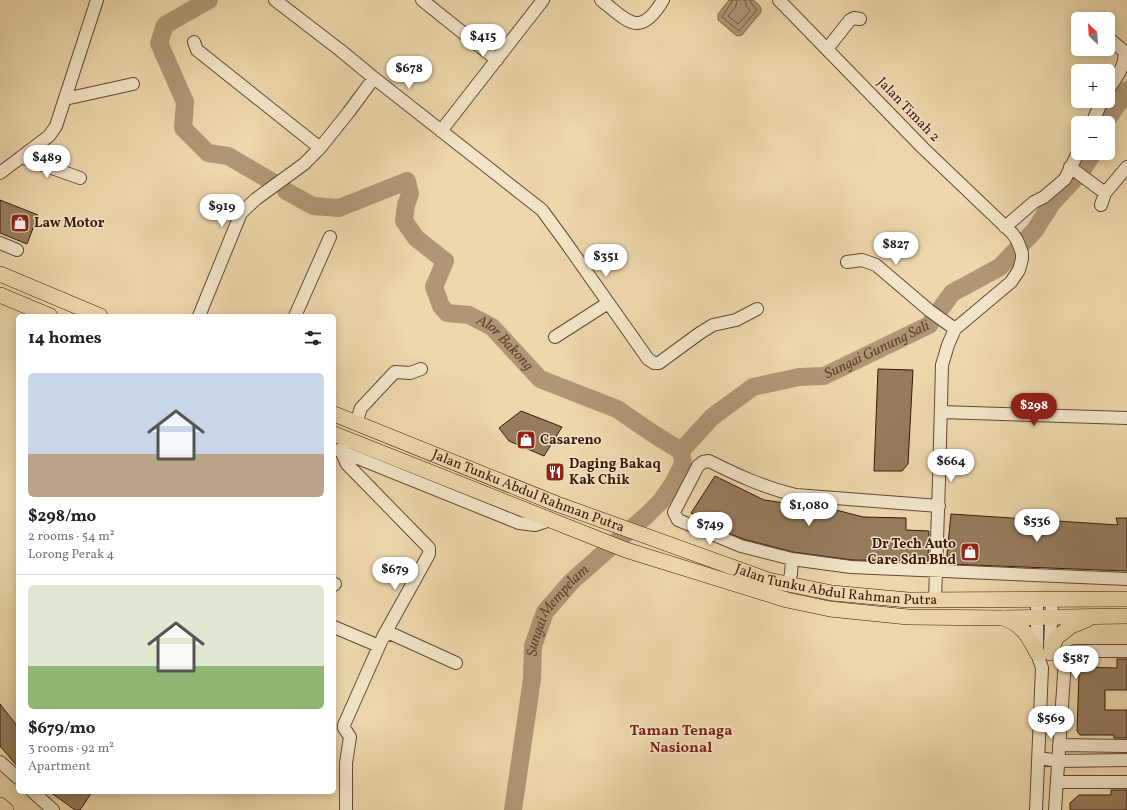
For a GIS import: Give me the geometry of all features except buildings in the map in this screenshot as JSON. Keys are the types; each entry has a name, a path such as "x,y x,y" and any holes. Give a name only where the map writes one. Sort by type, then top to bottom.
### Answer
{"main road":[{"path":"0,274 95,314"},
{"path":"0,295 45,314"},
{"name":"Jalan Tunku Abdul Rahman Putra","path":"336,415 557,504 768,580 832,593 908,600 1127,599"},
{"name":"Jalan Tunku Abdul Rahman Putra","path":"339,443 550,520 626,550 787,600 830,609 908,617 1004,618 1044,616 1127,616"},
{"path":"1044,599 1044,616"},
{"path":"1004,618 1014,622 1023,629 1043,653 1056,638 1071,626 1097,616"},
{"path":"0,805 6,810"}],"street":[{"path":"0,173 49,136 56,126 97,0"},
{"path":"275,0 542,210 648,359 654,363 659,363 713,325 736,320 757,309"},
{"path":"422,0 497,60"},
{"path":"441,131 543,0"},
{"path":"601,0 630,22 640,24 647,21 663,0"},
{"name":"Jalan Timah 2","path":"779,0 923,148 1017,240 1022,253 1021,266 1011,282 955,330"},
{"path":"827,49 850,20 854,18 860,19"},
{"path":"194,42 197,50 320,148"},
{"path":"1115,43 1124,50 1125,56 1124,63 1115,78"},
{"path":"200,314 242,213 256,200 304,164 320,148 374,78"},
{"path":"65,99 133,84"},
{"path":"21,157 80,178"},
{"path":"1005,227 1034,202 1044,198 1076,171 1077,160"},
{"path":"1101,205 1105,193 1127,167"},
{"path":"1076,171 1105,193"},
{"path":"296,314 330,237"},
{"path":"0,243 17,250"},
{"path":"847,262 862,260 876,265 930,311 955,330 948,345 942,365 935,600"},
{"path":"555,337 608,303"},
{"path":"356,423 361,408 395,372 410,373 421,369"},
{"path":"941,412 1127,418"},
{"path":"339,443 347,464 429,548 429,554 381,642 344,725 344,728 350,737 346,763 346,810"},
{"path":"939,506 796,495 777,491 760,485 709,461 703,462 698,466 674,512 678,520 741,546 792,559 851,567 1127,579"},
{"path":"788,584 791,574 792,559"},
{"path":"1036,810 1044,616"},
{"path":"336,628 381,642"},
{"path":"381,642 389,634 392,634 456,664"},
{"path":"1055,810 1066,660 1070,654 1075,651 1127,651"},
{"path":"1060,745 1127,746"},
{"path":"1039,758 1058,761 1127,760"},
{"path":"0,762 16,776"},
{"path":"1057,782 1127,782"},
{"path":"35,794 53,810"}],"water":[{"path":"729,0 753,0 761,8 761,12 742,35 737,36 718,20 718,14"}],"waterway":[{"name":"Alor Bakong","path":"209,0 165,25 159,43 185,102 183,128 208,153 228,156 271,181"},
{"name":"Sungai Gunung Sali","path":"1110,116 1127,90"},
{"name":"Sungai Gunung Sali","path":"681,451 712,417 753,387 799,377 824,376 929,325 952,293 1000,267 1035,230 1052,203 1081,172 1089,160"},
{"name":"Alor Bakong","path":"286,191 313,206 339,208 407,181 410,194 406,205 404,221 416,238 445,261 434,287 441,306 447,313 469,315 492,327 540,379 617,409 681,451"},
{"name":"Sungai Mempelam","path":"513,810 532,679 533,646 545,612 572,581 661,501 674,482 683,464 681,451"}],"place":[{"name":"Law Motor","path":"20,223"},
{"name":"Casareno","path":"526,440"},
{"name":"Daging Bakaq Kak Chik","path":"555,472"},
{"name":"Dr Tech Auto Care Sdn Bhd","path":"970,552"}],"district":[{"name":"Taman Tenaga Nasional","path":"681,740"}]}
